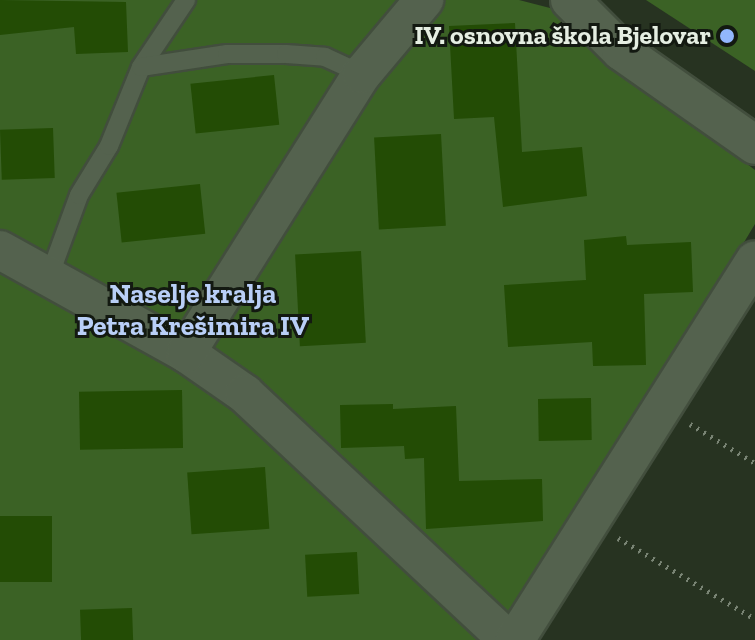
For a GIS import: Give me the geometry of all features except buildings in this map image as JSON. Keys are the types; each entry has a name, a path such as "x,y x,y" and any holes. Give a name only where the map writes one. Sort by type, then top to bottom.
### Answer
{"street":[{"path":"186,353 362,74 424,0"},
{"path":"570,0 621,51 755,145"},
{"path":"0,250 186,353 245,394 508,640"},
{"path":"515,640 755,261"}],"lane":[{"path":"49,277 79,195 109,146 141,67 186,0"},
{"path":"141,67 227,54 286,54 325,57 362,74"}],"path":[{"path":"662,407 755,463"},
{"path":"590,522 755,619"}],"green space":[{"path":"0,0 519,0 581,16 601,53 755,170 755,224 505,640 0,640"},
{"name":"IV. osnovna škola Bjelovar","path":"646,0 755,0 755,71"}],"place":[{"name":"IV. osnovna škola Bjelovar","path":"727,36"}],"district":[{"name":"Naselje kralja Petra Krešimira IV","path":"193,310"}]}
